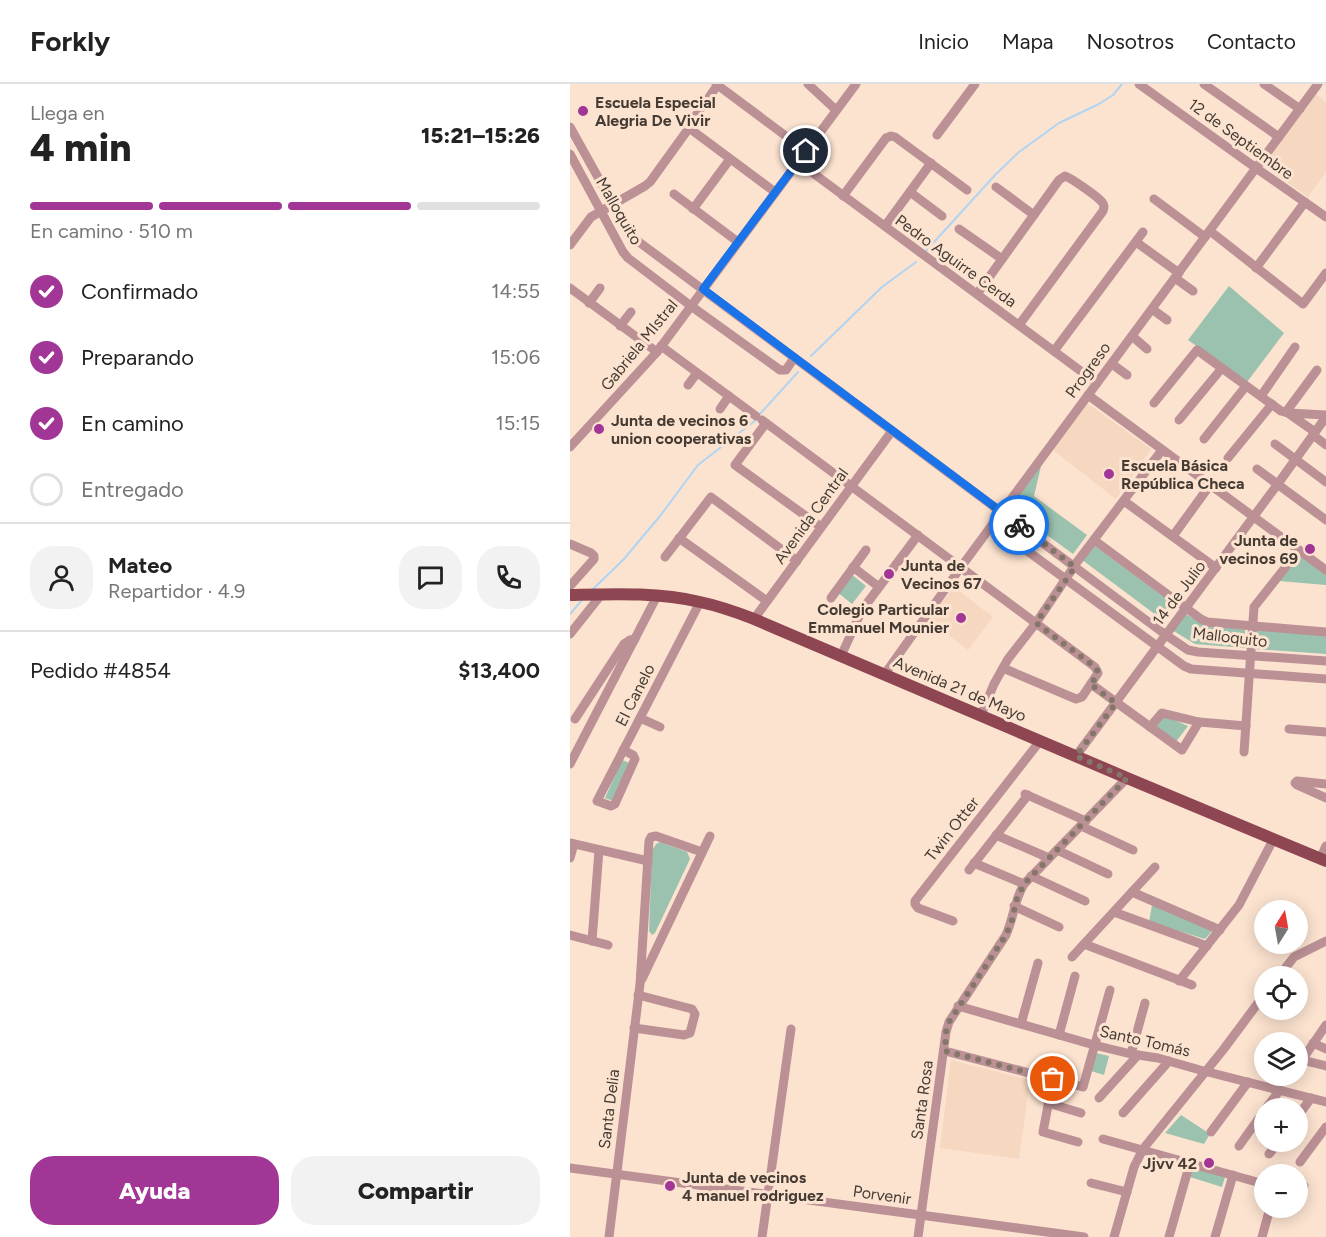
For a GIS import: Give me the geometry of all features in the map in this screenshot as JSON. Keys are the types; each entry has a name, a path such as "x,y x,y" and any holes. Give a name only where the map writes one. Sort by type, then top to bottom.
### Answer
{"main road":[{"name":"Avenida 21 de Mayo","path":"586,595 657,596 724,608 1323,860"}],"street":[{"path":"808,84 836,110"},
{"name":"Gabriela MIstral","path":"570,447 659,349 856,84"},
{"path":"937,135 975,84"},
{"name":"12 de Septiembre","path":"1139,84 1154,88 1256,168 1326,217"},
{"path":"1204,84 1279,137"},
{"path":"1264,84 1300,109"},
{"name":"Progreso","path":"884,675 961,567 1318,84"},
{"path":"570,245 588,220 650,182 717,85 806,151"},
{"name":"Malloquito","path":"570,128 634,238 1166,635 1188,650 1198,652 1326,661"},
{"path":"689,128 775,192"},
{"path":"843,196 884,139 889,136 895,137 967,190"},
{"path":"570,154 581,147"},
{"name":"Malloquito","path":"570,154 625,255 780,370 786,370 794,358"},
{"path":"693,209 730,159"},
{"name":"Pedro Aguirre Cerda","path":"798,162 1097,383"},
{"path":"885,226 931,163"},
{"path":"976,294 1059,180 1065,176 1071,178 1101,201 1104,206 1103,211 1018,325"},
{"path":"996,187 1034,215"},
{"path":"910,192 942,216"},
{"path":"674,194 738,242"},
{"path":"1154,199 1256,268 1302,304 1326,273"},
{"path":"1256,268 1305,202"},
{"path":"959,229 1002,259"},
{"path":"1054,351 1143,232"},
{"path":"1136,242 1193,291"},
{"path":"570,288 620,326 697,373 852,486 1095,667 1098,675 1082,697 1076,699 1003,668"},
{"path":"589,303 600,288"},
{"path":"1152,309 1167,320"},
{"path":"620,326 631,312"},
{"path":"1132,336 1147,349"},
{"path":"1261,396 1295,347"},
{"path":"1154,403 1197,350 1287,413 1326,445"},
{"path":"1112,364 1127,375"},
{"path":"1179,420 1222,368"},
{"path":"1287,413 1317,369"},
{"path":"688,385 697,373"},
{"path":"1204,439 1246,386"},
{"path":"1088,395 1326,570"},
{"path":"720,409 729,396"},
{"path":"1228,458 1272,404"},
{"path":"1287,413 1326,416"},
{"name":"14 de Julio","path":"1076,756 1254,517 1326,416"},
{"path":"761,420 735,465 821,527"},
{"name":"Avenida Central","path":"754,619 892,431"},
{"path":"1275,444 1326,482"},
{"path":"981,715 1003,668 1094,540 1162,450"},
{"path":"1257,469 1326,520"},
{"path":"1173,536 1210,485"},
{"path":"665,557 711,496 797,561"},
{"path":"1124,501 1216,568"},
{"path":"993,525 1184,666 1326,679"},
{"path":"841,656 860,614 918,535"},
{"path":"679,538 767,601"},
{"name":"Malloquito","path":"1094,540 1201,619 1210,623 1326,632"},
{"path":"570,544 592,554 594,560 570,586"},
{"path":"831,598 866,550"},
{"path":"1244,752 1254,607 1299,550"},
{"path":"853,567 879,587"},
{"path":"570,634 586,595"},
{"path":"571,758 657,596"},
{"name":"El Canelo","path":"623,750 633,755 635,759 615,804 611,806 597,801 623,750 700,602"},
{"path":"589,727 572,718 624,644 635,639"},
{"path":"1090,684 1182,750 1199,722"},
{"path":"1150,727 1162,713 1199,722 1246,726"},
{"path":"640,718 660,727"},
{"path":"1289,729 1326,732"},
{"name":"Twin Otter","path":"952,921 918,908 915,901 1040,741"},
{"name":"Santa Rosa","path":"918,1237 947,1027 958,1006 1006,935 1014,906 1028,880 1127,778"},
{"path":"1326,784 1297,781 1295,783 1326,798"},
{"path":"1085,901 1028,880 971,866 1025,794 1133,850"},
{"path":"996,835 1049,858"},
{"path":"640,984 651,837 656,836 702,852"},
{"path":"640,984 710,836"},
{"path":"1179,981 1239,906 1273,840"},
{"path":"570,858 572,844 648,861"},
{"path":"1323,860 1326,846"},
{"path":"592,941 599,850"},
{"path":"1057,850 1108,874"},
{"path":"1072,957 1155,867"},
{"path":"1132,892 1220,930"},
{"path":"1014,906 1059,927"},
{"path":"1113,912 1208,946"},
{"path":"570,935 608,945"},
{"path":"643,939 646,944 659,943"},
{"path":"1287,966 1294,957 1326,941"},
{"path":"1084,944 1192,985"},
{"path":"1021,1024 1038,963"},
{"path":"1059,1035 1075,976"},
{"name":"Santa Delia","path":"609,1237 640,984"},
{"path":"945,1051 1083,1087 1110,990"},
{"path":"634,1028 684,1035 690,1033 695,1014 692,1010 638,995"},
{"path":"1099,1098 1134,1055 1145,1003"},
{"name":"Santo Tomás","path":"958,1006 1094,1045 1134,1055 1158,1058 1326,1102"},
{"path":"1114,1237 1134,1167 1143,1149 1224,1050 1254,1009"},
{"path":"1308,1049 1326,1024"},
{"path":"762,1237 791,1029"},
{"path":"1313,1043 1326,1049"},
{"path":"1123,1113 1169,1061"},
{"path":"1308,1061 1326,1066"},
{"path":"1053,1079 1043,1132 1078,1142"},
{"path":"1211,1132 1248,1082"},
{"path":"1274,1098 1280,1090"},
{"path":"1308,1102 1311,1098"},
{"path":"1048,1103 1081,1113"},
{"path":"1239,1146 1254,1125"},
{"path":"1300,1162 1326,1127"},
{"path":"1103,1139 1254,1181"},
{"path":"1168,1237 1190,1163"},
{"name":"Porvenir","path":"570,1168 1084,1237"},
{"path":"1215,1237 1233,1175"},
{"path":"1090,1182 1127,1192"},
{"path":"1262,1237 1267,1218"}],"shaded area":[{"path":"1315,94 1326,102 1326,172 1308,197 1263,165"},
{"name":"Escuela Básica República Checa","path":"1087,403 1151,449 1116,499 1053,450"},
{"name":"Colegio Particular Emmanuel Mounier","path":"954,587 993,617 968,650 929,620"},
{"path":"951,1060 1030,1080 1019,1159 940,1148"}],"green space":[{"path":"1229,286 1284,333 1247,382 1188,340"},
{"path":"1042,462 1034,496 1087,535 1073,554 1010,508"},
{"path":"1092,544 1175,605 1164,621 1081,559"},
{"path":"1301,554 1326,573 1326,585 1279,581"},
{"path":"851,574 866,586 852,604 837,592"},
{"path":"1184,613 1202,624 1245,628 1245,648 1195,644 1172,630"},
{"path":"1255,629 1326,634 1326,654 1254,649"},
{"path":"1163,715 1188,726 1175,743 1152,728"},
{"path":"622,760 632,764 616,802 605,798"},
{"path":"660,842 687,852 690,859 652,935 649,931 652,851"},
{"path":"1152,905 1213,930 1205,939 1149,922"},
{"path":"1096,1053 1109,1056 1104,1075 1091,1071"},
{"path":"1181,1115 1210,1134 1204,1144 1165,1133"},
{"path":"1193,1167 1225,1177 1222,1187 1190,1177"}],"waterway":[{"path":"925,252 1019,152 1059,123 1113,95 1122,84"},
{"path":"811,356 882,287 916,262"},
{"path":"759,415 798,372"},
{"path":"592,590 624,559 698,465 756,420"},
{"path":"570,614 582,600"}],"way so far":[{"path":"1019,525 1075,567 1036,623 1097,669 1098,675 1090,684 1116,703 1076,756 1127,778 1024,884 1014,906 1006,935 949,1022 945,1051 1053,1079"}],"place":[{"name":"Escuela Especial Alegria De Vivir","path":"583,111"},
{"name":"Junta de vecinos 6 union cooperativas","path":"599,429"},
{"name":"Escuela Básica República Checa","path":"1109,474"},
{"name":"Junta de vecinos 69","path":"1310,549"},
{"name":"Junta de Vecinos 67","path":"889,574"},
{"name":"Colegio Particular Emmanuel Mounier","path":"961,618"},
{"name":"Jjvv 42","path":"1209,1163"},
{"name":"Junta de vecinos 4 manuel rodriguez","path":"670,1186"}],"route":[{"path":"806,151 703,289 1019,525"}]}
